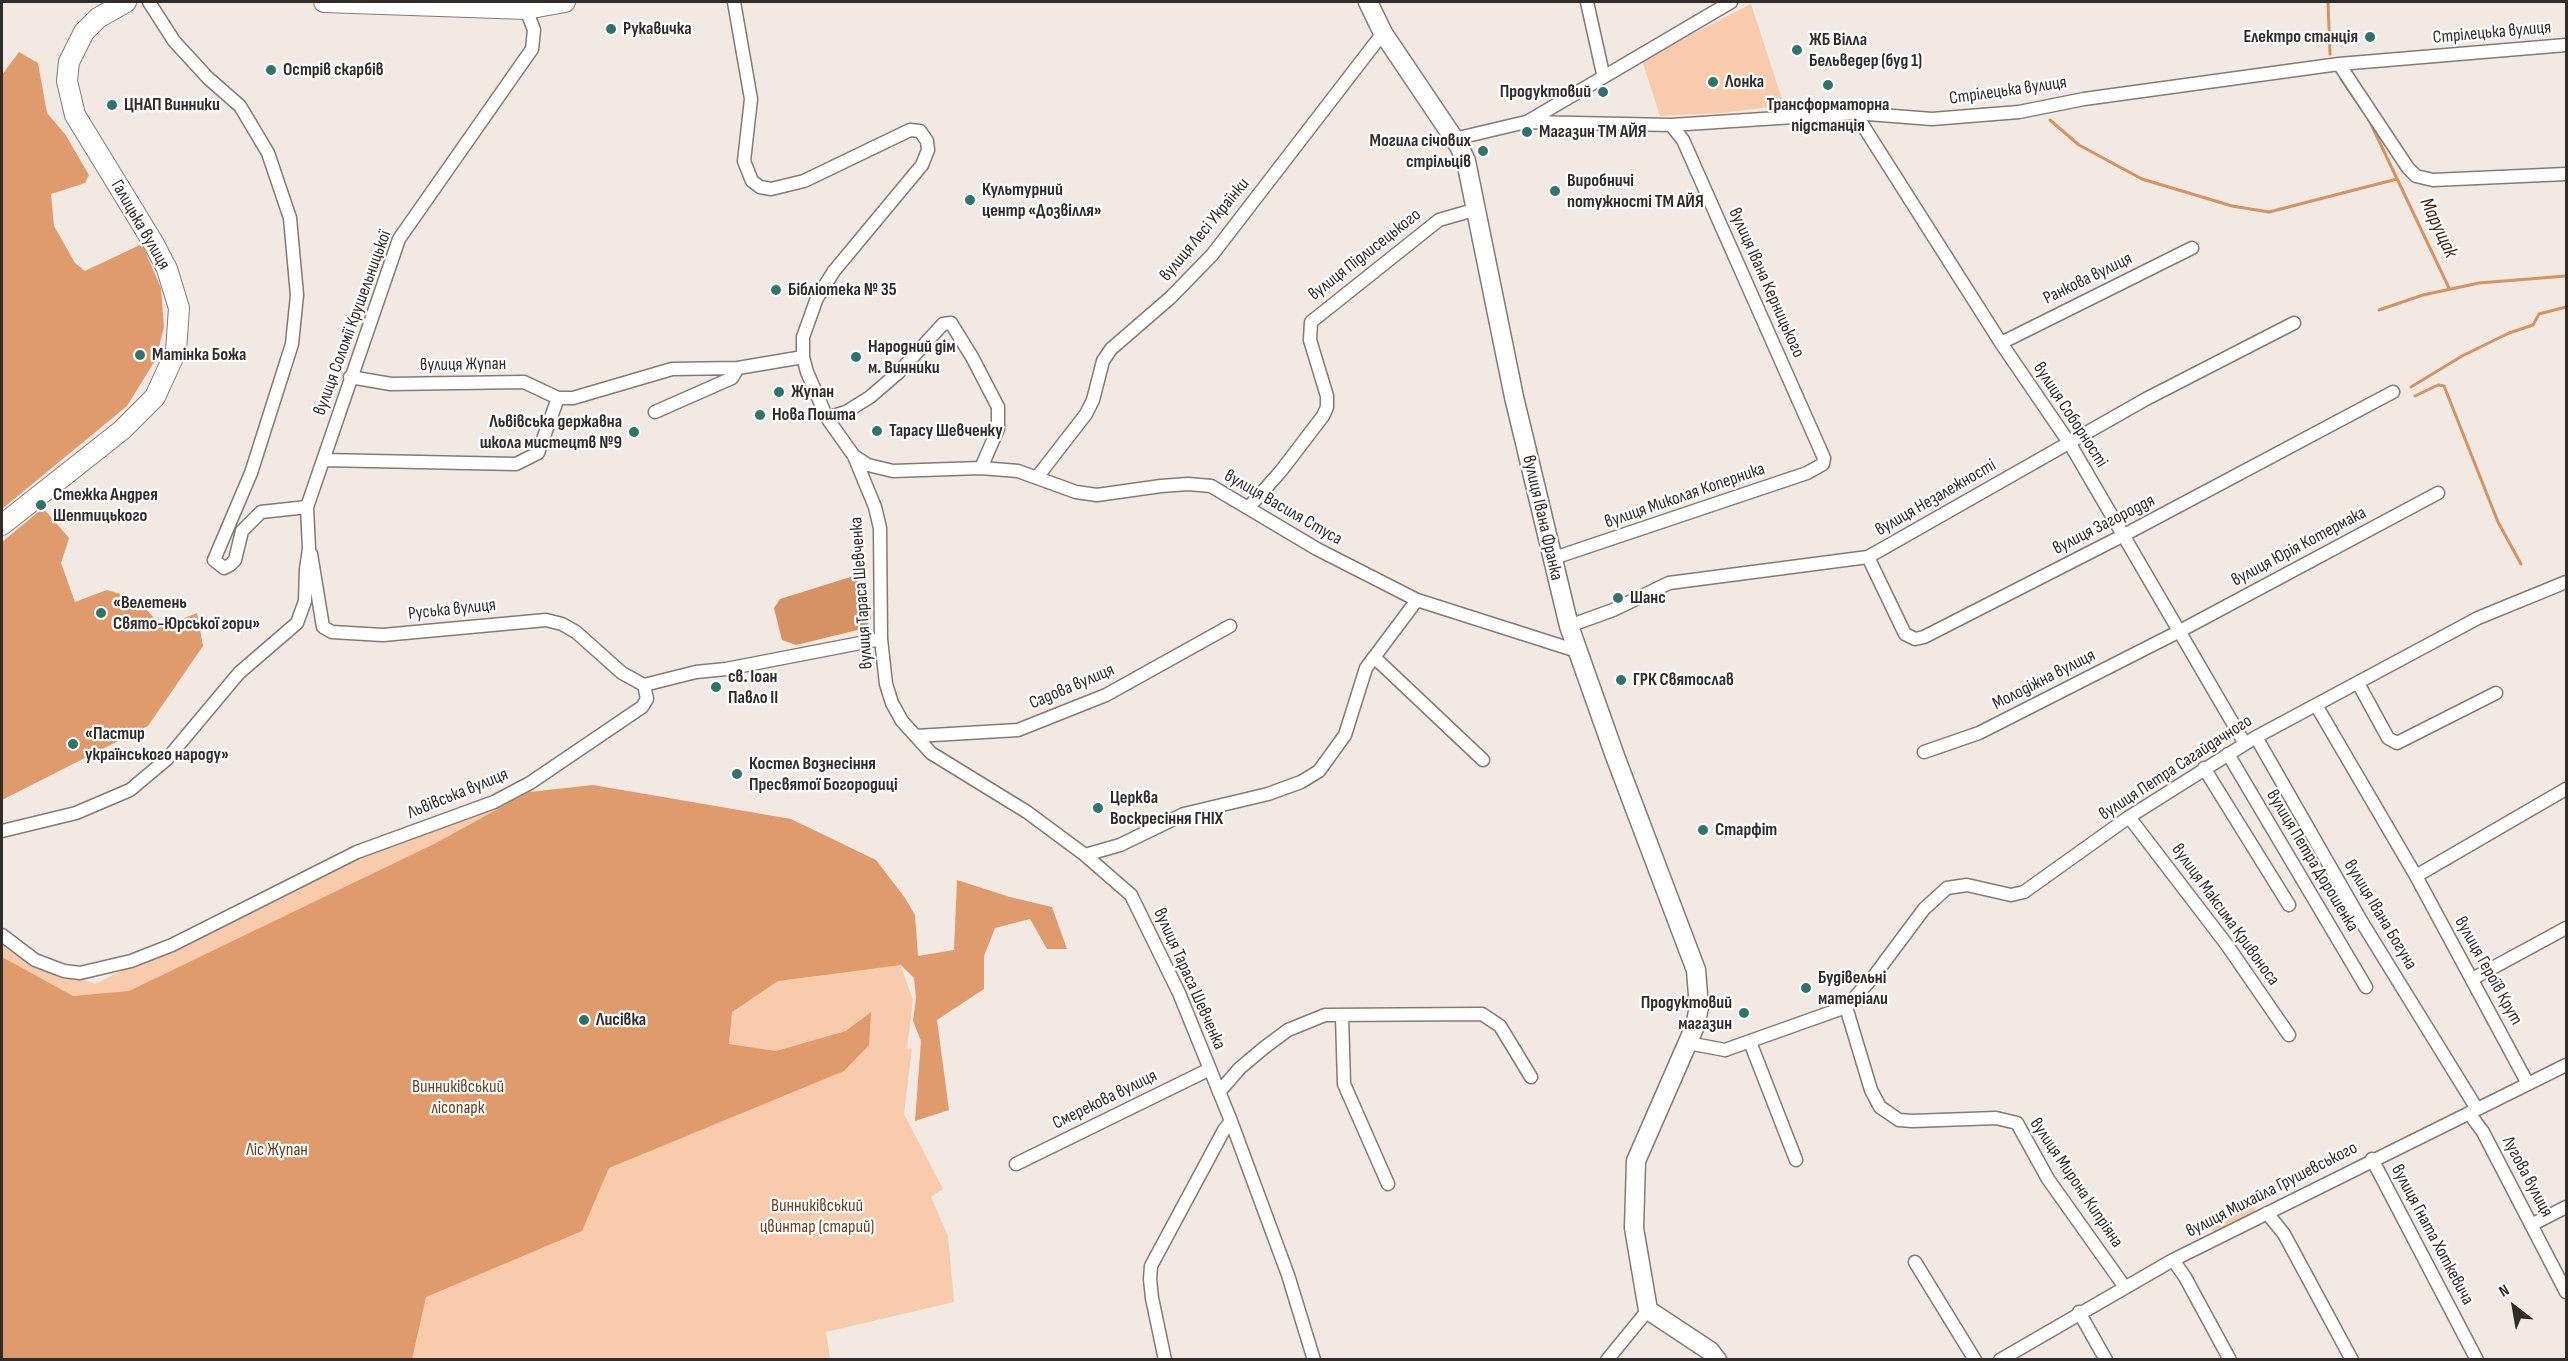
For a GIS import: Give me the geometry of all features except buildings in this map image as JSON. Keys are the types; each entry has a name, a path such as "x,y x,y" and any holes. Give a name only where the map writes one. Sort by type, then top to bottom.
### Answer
{"main road":[{"name":"Галицька вулиця","path":"2,525 122,430 155,397 176,351 179,308 167,269 75,115 67,81 69,62 84,32 98,18 126,2"},
{"path":"324,2 486,5 526,9 565,2"}],"street":[{"path":"149,2 174,41 208,78 240,106 268,153 290,218 297,295 292,344 251,473 214,560 224,568 235,560 242,531 261,512 308,507"},
{"name":"вулиця Тараса Шевченка","path":"734,2 751,99 744,161 752,181 760,187 771,189 804,181 910,130 920,130 927,141 928,150 922,165 834,271 817,298 803,337 803,357 827,418 854,456 875,507 880,528 881,639 886,684 892,703 902,721 931,753 1027,812 1085,855 1131,895 1179,993 1231,1121 1287,1275 1314,1359"},
{"name":"вулиця Івана Франка","path":"1368,2 1383,33 1454,139 1466,161 1477,209 1489,284 1551,559 1569,626 1696,970 1700,1007 1688,1043 1636,1161 1634,1228 1648,1310"},
{"path":"1587,2 1603,74"},
{"path":"1526,122 1603,74 1731,2"},
{"name":"вулиця Соломії Крушельницької","path":"2,831 76,813 130,790 167,759 239,673 297,623 305,601 309,549 308,507 399,239 532,49 534,30 526,9"},
{"name":"вулиця Лесі Українки","path":"1038,477 1086,414 1093,400 1103,361 1112,349 1170,298 1212,255 1383,33"},
{"name":"Стрілецька вулиця","path":"1454,139 1526,122 1671,125 1855,113 1932,119 2019,112 2084,99 2339,64 2566,45"},
{"path":"2339,64 2408,168 2416,176 2433,180 2566,174"},
{"name":"вулиця Соборності","path":"1855,113 2001,343 2070,444 2245,744"},
{"name":"вулиця Івана Керницького","path":"1671,125 1683,140 1824,458"},
{"name":"вулиця Підлисецького","path":"1249,507 1281,471 1327,408 1327,396 1310,340 1311,322 1439,220 1477,209"},
{"name":"Ранкова вулиця","path":"2001,343 2192,248"},
{"name":"вулиця Незалежності","path":"1569,626 1613,610 1669,582 1869,558 2146,399 2294,323"},
{"path":"827,418 846,412 870,397 899,372 943,324 951,324 972,357 998,407 998,429 981,468"},
{"name":"вулиця Жупан","path":"351,377 391,384 524,382 558,398 573,398 672,369 738,368 803,357"},
{"path":"655,412 732,378 738,368"},
{"name":"вулиця Загороддя","path":"1869,558 1905,634 1915,639 1924,637 2124,536 2393,392"},
{"path":"323,460 516,464 538,453 558,398"},
{"name":"вулиця Василя Стуса","path":"854,456 867,465 893,471 981,468 1018,471 1076,492 1097,495 1161,486 1188,484 1210,486 1317,549 1418,600 1577,651"},
{"name":"вулиця Миколая Коперника","path":"1551,559 1807,473 1820,468 1824,458"},
{"name":"вулиця Юрія Котермака","path":"2178,632 2438,493"},
{"name":"Руська вулиця","path":"309,549 323,627 332,632 383,635 546,620 562,624 576,632 622,673 644,685"},
{"name":"вулиця Петра Сагайдачного","path":"1846,1007 1874,976 1924,909 1947,888 1967,885 2011,896 2024,892 2129,817 2256,737 2478,618 2566,582"},
{"path":"1085,855 1102,852 1184,814 1268,794 1301,782 1319,771 1345,735 1366,668 1418,600"},
{"name":"Садова вулиця","path":"916,736 1018,730 1106,695 1230,626"},
{"name":"Молодіжна вулиця","path":"1924,752 1979,733 2178,632"},
{"path":"644,685 696,672 726,669 881,639"},
{"path":"1374,657 1483,760"},
{"path":"2358,683 2388,738 2397,743 2496,693"},
{"name":"Львівська вулиця","path":"2,935 35,960 64,971 80,973 131,961 172,945 357,852 494,802 530,783 642,707 647,699 644,685"},
{"name":"вулиця Героїв Крут","path":"2316,705 2416,876 2528,1084"},
{"name":"вулиця Івана Богуна","path":"2256,737 2362,924 2473,1111"},
{"name":"вулиця Петра Дорошенка","path":"2228,754 2366,987"},
{"path":"2204,768 2289,905"},
{"path":"2416,876 2566,789"},
{"name":"вулиця Максима Кривоноса","path":"2129,817 2227,945 2289,1035"},
{"path":"2472,979 2566,928"},
{"path":"1688,1043 1725,1050 1846,1007"},
{"name":"вулиця Мирона Кипріяна","path":"1846,1007 1871,1090 1880,1107 1888,1114 1912,1121 1996,1119 2017,1123 2048,1179 2124,1286"},
{"name":"вулиця Тараса Шевченка","path":"1219,1092 1239,1068 1288,1030 1324,1015 1482,1014 1500,1026 1531,1077"},
{"path":"1342,1016 1344,1084 1388,1184"},
{"path":"1750,1042 1797,1160"},
{"name":"вулиця Михайла Грушевського","path":"2000,1359 2173,1260 2372,1159 2566,1065"},
{"name":"Смерекова вулиця","path":"1016,1164 1210,1069"},
{"name":"Лугова вулиця","path":"2473,1111 2566,1292"},
{"path":"1165,1359 1152,1299 1150,1280 1152,1266 1224,1130 1231,1121"},
{"name":"вулиця Гната Хоткевича","path":"2372,1159 2477,1359"},
{"path":"2531,1225 2566,1207"},
{"path":"2267,1213 2284,1234 2352,1359"},
{"path":"2173,1260 2185,1277 2229,1359"},
{"path":"1915,1262 1975,1359"},
{"path":"1607,1359 1648,1310 1710,1351 1717,1359"},
{"path":"2079,1312 2106,1359"}],"green space":[{"name":"Лонка","path":"1751,4 1784,105 1722,113 1660,116 1642,60"},
{"path":"19,52 38,63 47,113 65,134 89,175 85,183 51,194 54,226 75,263 85,271 142,244 161,288 164,327 156,359 127,406 2,509 2,75"},
{"path":"43,508 69,538 61,563 75,602 107,590 137,599 162,627 197,613 203,646 148,726 2,800 2,542"},
{"name":"Ліс Жупан","path":"593,785 791,819 876,860 915,915 918,956 954,950 957,880 1010,897 1052,907 1067,949 1047,949 1030,919 995,928 984,956 984,989 937,1020 949,1110 915,1121 921,1041 913,1021 916,998 914,978 901,965 778,981 732,1012 729,1044 776,1051 846,1031 871,1012 869,1045 844,1071 609,1168 582,1231 426,1297 412,1359 2,1359 2,957 73,996 129,991 434,844 529,792"},
{"name":"Ліс Жупан","path":"624,794 874,892 913,1000 907,1049 912,1048 904,1114 943,1189 931,1197 948,1236 954,1302 826,1332 830,1359 2,1359 2,944 29,961 95,984 350,858 506,800"},
{"path":"2252,1202 2258,1215 2216,1236 2209,1223"}],"shaded area":[{"path":"857,575 863,579 871,618 866,628 796,645 782,640 774,608 780,599"}],"waterway":[{"name":"Марущак","path":"2328,2 2330,54"},
{"name":"Марущак","path":"2341,79 2365,114"},
{"path":"2050,120 2079,145 2142,179 2232,206 2269,212 2397,179"},
{"name":"Марущак","path":"2370,122 2449,288"},
{"name":"Марущак","path":"2379,310 2423,295 2479,283 2566,276"},
{"name":"Марущак","path":"2411,387 2462,356 2509,333 2533,325 2539,314 2566,307"},
{"path":"2415,396 2438,385 2444,386 2498,522 2521,564"}],"place":[{"name":"Рукавичка","path":"611,29"},
{"name":"Електро станція","path":"2370,37"},
{"name":"ЖБ Вілла Бельведер (буд 1)","path":"1797,50"},
{"name":"Острів скарбів","path":"271,70"},
{"name":"Лонка","path":"1713,82"},
{"name":"Трансформаторна підстанція","path":"1828,85"},
{"name":"Продуктовий","path":"1603,92"},
{"name":"ЦНАП Винники","path":"112,105"},
{"name":"Магазин ТМ АЙЯ","path":"1527,132"},
{"name":"Могила січових стрільців","path":"1483,151"},
{"name":"Виробничі потужності ТМ АЙЯ","path":"1555,191"},
{"name":"Культурний центр «Дозвілля»","path":"970,200"},
{"name":"Бібліотека № 35","path":"776,290"},
{"name":"Матінка Божа","path":"140,355"},
{"name":"Народний дім м. Винники","path":"856,357"},
{"name":"Жупан","path":"779,392"},
{"name":"Нова Пошта","path":"760,415"},
{"name":"Тарасу Шевченку","path":"877,431"},
{"name":"Львівська державна школа мистецтв №9","path":"634,432"},
{"name":"Стежка Андрея Шептицького","path":"41,505"},
{"name":"Шанс","path":"1618,598"},
{"name":"«Велетень Свято-Юрської гори»","path":"101,613"},
{"name":"ГРК Святослав","path":"1621,680"},
{"name":"св. Іоан Павло ІІ","path":"716,687"},
{"name":"«Пастир українського народу»","path":"73,744"},
{"name":"Костел Вознесіння Пресвятої Богородиці","path":"737,774"},
{"name":"Церква Воскресіння ГНІХ","path":"1098,808"},
{"name":"Старфіт","path":"1703,830"},
{"name":"Будівельні матеріали","path":"1806,988"},
{"name":"Продуктовий магазин","path":"1744,1013"},
{"name":"Лисівка","path":"584,1020"}],"park label":[{"name":"Винниківський лісопарк","path":"458,1097"},
{"name":"Винниківський цвинтар (старий)","path":"817,1216"}]}
